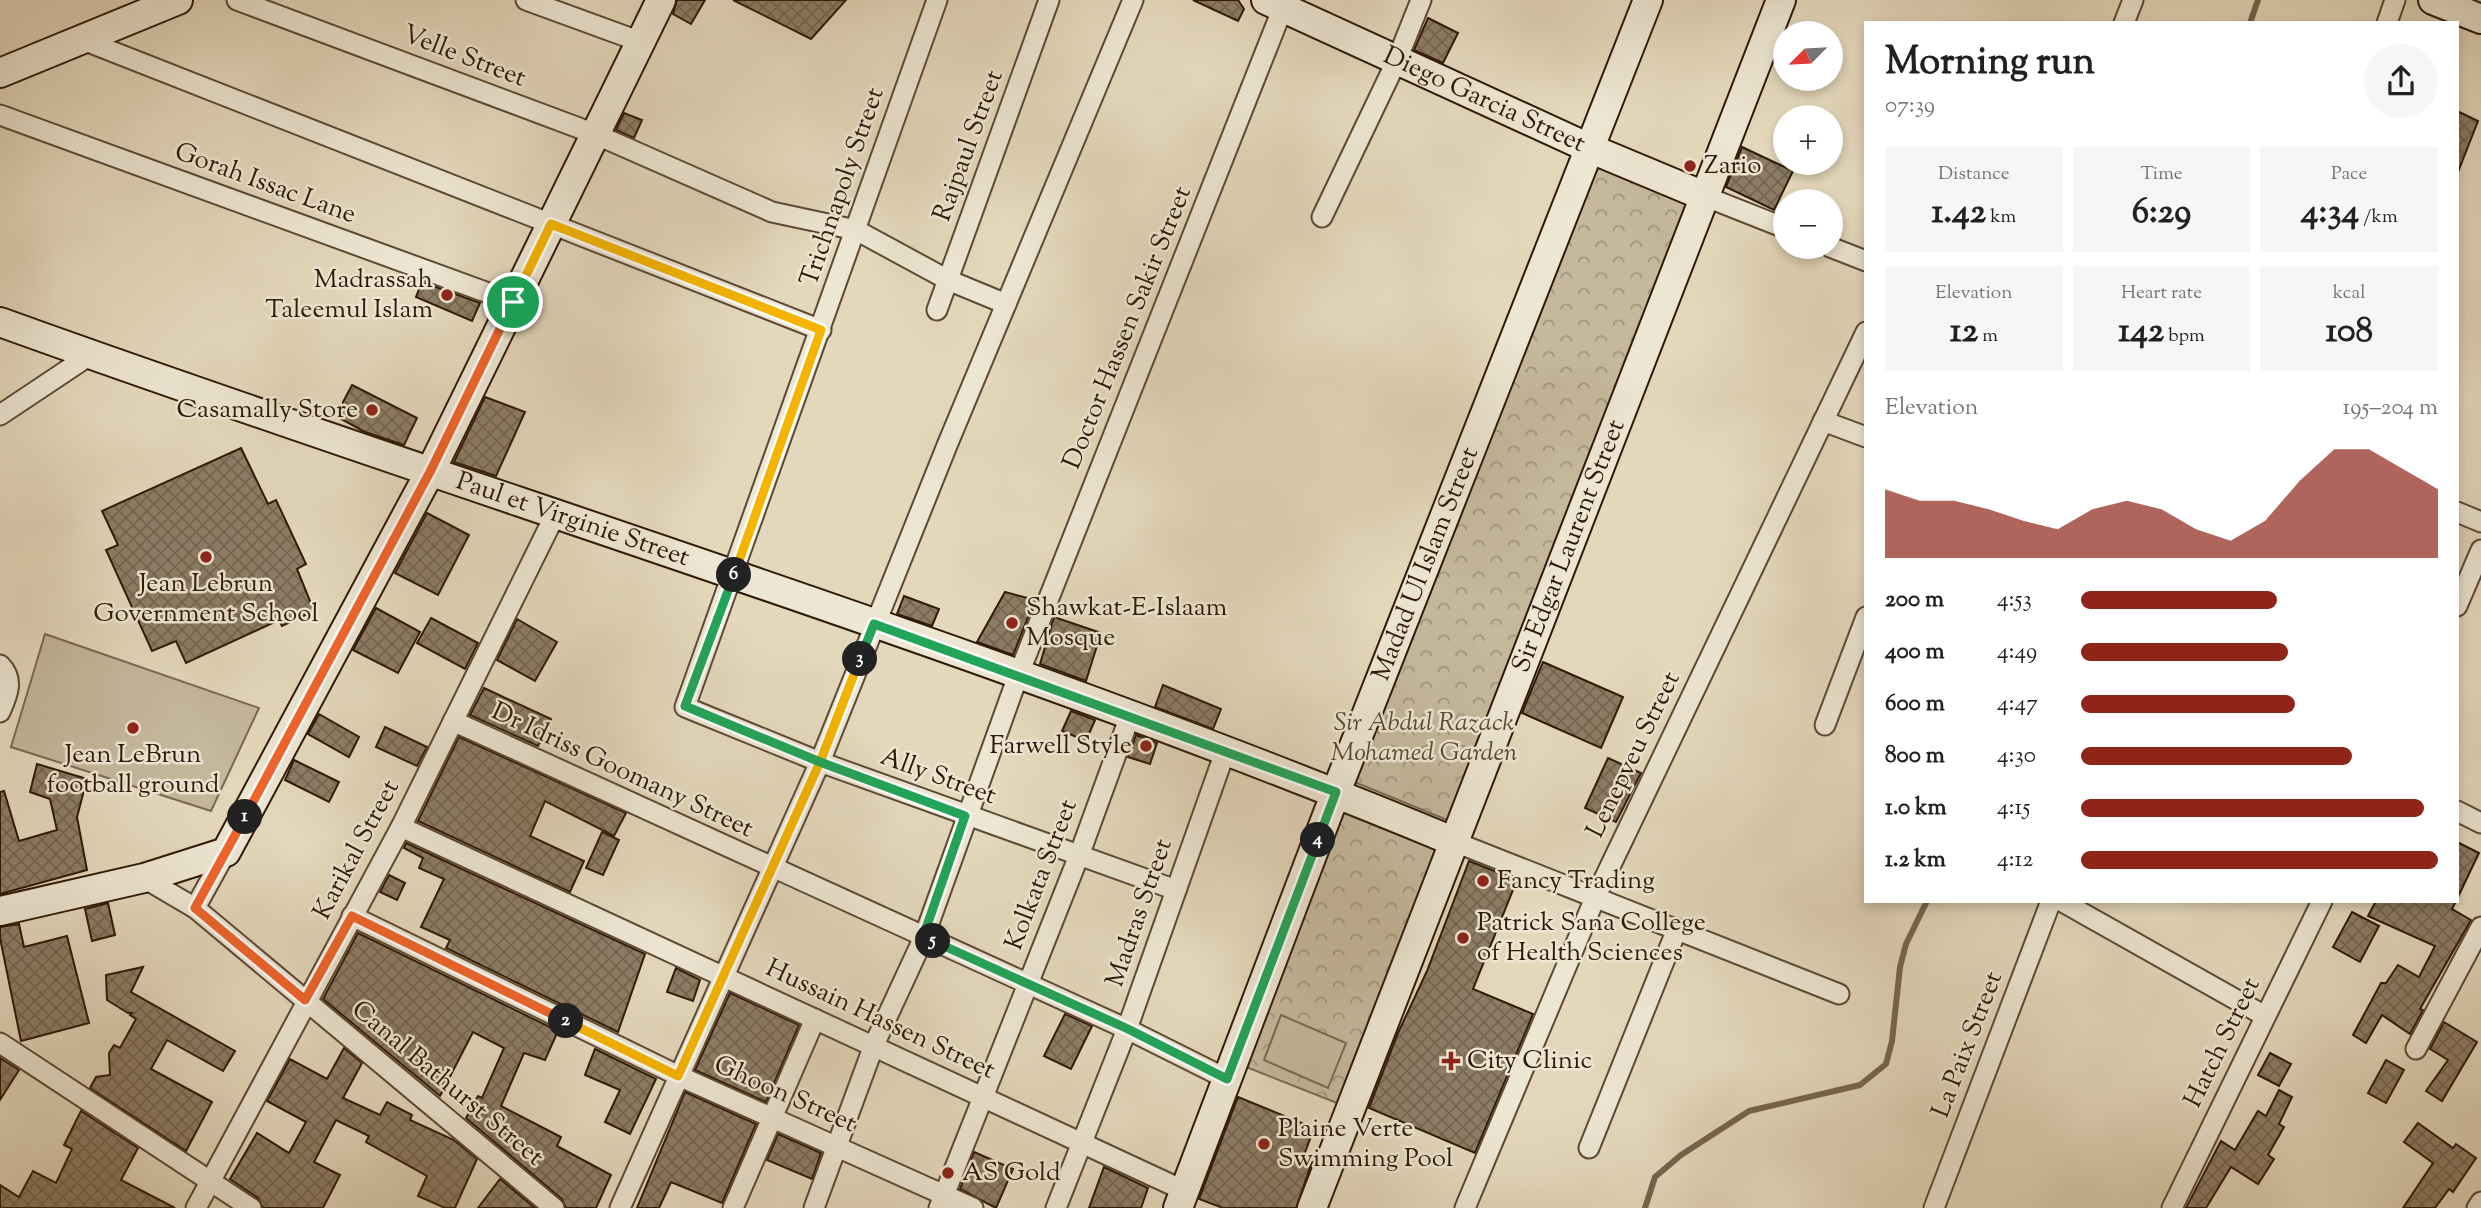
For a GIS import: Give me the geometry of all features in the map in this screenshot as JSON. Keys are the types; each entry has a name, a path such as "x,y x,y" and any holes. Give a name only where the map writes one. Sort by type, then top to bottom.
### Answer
{"street":[{"path":"0,73 178,0"},
{"name":"Velle Street","path":"237,0 595,134 772,212 856,230 948,280 1006,304"},
{"path":"526,0 640,42"},
{"path":"195,908 431,470 661,0"},
{"name":"Trichnapoly Street","path":"685,706 937,0"},
{"name":"Rajpaul Street","path":"937,310 1049,0"},
{"path":"620,1208 820,762 874,624 1133,0"},
{"path":"1322,217 1397,60 1421,0"},
{"name":"Madad Ul Islam Street","path":"1181,1200 1336,792 1648,0"},
{"name":"Sir Edgar Laurent Street","path":"1312,1208 1781,0"},
{"path":"2125,21 2133,0"},
{"path":"2387,21 2395,0"},
{"path":"2433,0 2481,19"},
{"name":"Diego Garcia Street","path":"1278,3 1589,148 1704,196"},
{"name":"Doctor Hassen Sakir Street","path":"814,1208 874,1045 923,937 1018,676 1278,3"},
{"path":"83,40 821,330"},
{"name":"Gorah Issac Lane","path":"0,115 513,302"},
{"path":"1704,196 1773,223"},
{"path":"1843,252 1864,260"},
{"name":"Paul et Virginie Street","path":"0,322 874,624 1336,792 1455,842"},
{"name":"Lenepveu Street","path":"1465,1208 1595,898 1864,336"},
{"path":"0,415 90,355"},
{"path":"1823,421 1864,436"},
{"name":"Karikal Street","path":"196,1208 305,1000 401,827 556,513"},
{"path":"2459,513 2481,522"},
{"path":"2459,601 2481,550"},
{"path":"1825,725 1864,622"},
{"path":"0,665 5,670 9,691 0,712"},
{"name":"Ally Street","path":"685,706 820,762 965,816 1080,853 1176,890"},
{"name":"Kolkata Street","path":"942,1202 1080,853 1130,716"},
{"name":"Dr Idriss Goomany Street","path":"453,721 772,869 1128,1029 1227,1079"},
{"name":"Madras Street","path":"1056,1208 1128,1029 1225,752"},
{"path":"2459,812 2481,823"},
{"name":"Hussain Hassen Street","path":"401,827 1083,1143 1181,1200"},
{"path":"1455,842 1839,994"},
{"path":"0,911 144,878 226,852"},
{"name":"Canal Bathurst Street","path":"144,878 195,908 554,1208"},
{"name":"La Paix Street","path":"1934,1208 2050,903"},
{"path":"2065,903 2265,1016"},
{"name":"Hatch Street","path":"2172,1208 2321,903"},
{"name":"Ghoon Street","path":"352,916 678,1076 837,1147 942,1202 973,1208"},
{"path":"2416,1049 2481,927"},
{"path":"1589,1148 1677,929"},
{"path":"733,1208 815,1019"},
{"path":"0,1043 251,1208"},
{"path":"2477,1208 2481,1202"}],"green space":[{"name":"Sir Abdul Razack Mohamed Garden","path":"1592,160 1690,198 1452,822 1347,779"},
{"name":"Jean LeBrun football ground","path":"45,634 259,708 211,811 11,747"},
{"path":"1345,801 1451,843 1347,1107 1241,1065"},
{"path":"1281,1015 1346,1043 1328,1088 1264,1060"}],"building":[{"path":"677,0 705,0 691,24 673,14"},
{"path":"733,0 846,0 811,39"},
{"path":"1193,0 1238,0 1244,9 1238,21"},
{"path":"1428,18 1458,33 1443,63 1414,50"},
{"path":"2459,112 2478,121 2459,169"},
{"path":"624,113 642,120 634,138 616,130"},
{"path":"1742,147 1773,162 1773,175 1791,175 1784,189 1773,189 1773,210 1726,187"},
{"name":"Madrassah Taleemul Islam","path":"422,282 480,303 472,321 416,297"},
{"name":"Casamally Store","path":"352,385 417,418 404,445 365,432 341,419 343,402"},
{"path":"485,397 525,412 496,476 454,462"},
{"name":"Jean Lebrun Government School","path":"241,448 268,504 276,500 306,564 297,569 314,611 282,626 279,620 186,663 176,641 152,651 106,550 118,545 102,511"},
{"path":"427,513 469,535 438,595 395,573"},
{"name":"Shawkat-E-Islaam Mosque","path":"1005,592 1035,600 1013,655 977,642"},
{"path":"904,596 939,609 932,626 897,614"},
{"path":"376,608 420,632 398,673 353,650"},
{"path":"1054,617 1101,633 1086,681 1040,664"},
{"path":"431,618 478,643 465,669 417,643"},
{"path":"517,619 557,642 535,681 497,660"},
{"path":"1543,662 1623,697 1601,748 1522,713"},
{"path":"1163,685 1221,709 1213,729 1155,707"},
{"path":"484,688 551,719 538,746 470,715"},
{"path":"1071,711 1095,720 1086,741 1062,731"},
{"path":"319,714 359,737 349,757 308,734"},
{"path":"385,727 427,747 417,766 376,747"},
{"path":"1136,735 1157,743 1150,764 1128,757"},
{"path":"459,737 626,813 614,836 545,801 530,836 584,861 570,892 418,821"},
{"path":"1608,758 1641,773 1616,822 1585,808"},
{"path":"294,760 339,782 329,802 285,780"},
{"path":"37,764 87,779 77,817 87,870 0,894 0,792 4,791 19,841 57,830 50,799 30,792"},
{"path":"602,832 619,840 603,875 586,868"},
{"path":"406,843 645,954 618,1032 446,948 450,940 421,927 444,879 419,868 423,858 404,848"},
{"path":"2459,843 2479,853 2459,895"},
{"name":"City Clinic","path":"1469,861 1517,880 1473,989 1533,1014 1475,1153 1369,1108 1398,1033 1427,971"},
{"path":"389,875 405,883 397,900 380,892"},
{"path":"108,903 115,935 92,941 85,909"},
{"path":"2375,903 2455,903 2452,909 2471,920 2420,1009 2423,1010 2410,1034 2382,1015 2366,1043 2353,1035 2381,983 2386,983 2398,965 2419,977 2435,946 2368,916"},
{"path":"2352,912 2379,926 2360,962 2333,947"},
{"path":"19,924 24,947 67,936 89,1023 21,1041 0,938 0,927"},
{"path":"358,933 558,1031 545,1060 524,1053 501,1106 561,1137 557,1146 611,1175 596,1208 566,1208 562,1199 466,1118 478,1096 482,1098 504,1048 473,1032 440,1096 323,999"},
{"path":"143,967 131,992 235,1051 223,1071 167,1040 151,1069 212,1102 186,1151 90,1088 96,1077 110,1075 109,1053 114,1045 120,1048 136,1019 130,1015 132,1013 107,1000 106,975"},
{"path":"676,968 700,980 693,1001 667,992"},
{"path":"730,993 799,1025 766,1102 695,1070"},
{"path":"1065,1014 1092,1026 1071,1069 1044,1056"},
{"path":"2444,1022 2477,1042 2442,1101 2426,1091 2448,1060 2430,1049"},
{"path":"344,1048 362,1063 343,1098 380,1115 387,1102 412,1115 410,1120 454,1140 477,1159 455,1208 445,1208 418,1196 427,1176 366,1142 369,1136 336,1120 314,1162 340,1175 323,1208 263,1208 258,1198 230,1179 257,1133 289,1153 306,1122 267,1101 290,1059 327,1079"},
{"path":"595,1049 656,1079 630,1134 605,1122 620,1090 585,1075"},
{"path":"2270,1053 2291,1064 2279,1086 2258,1075"},
{"path":"0,1058 19,1070 0,1100"},
{"path":"2386,1060 2404,1070 2386,1103 2368,1093"},
{"path":"2279,1090 2292,1097 2279,1124 2284,1127 2268,1155 2274,1159 2258,1184 2231,1167 2206,1208 2186,1208 2221,1141 2235,1150 2258,1111 2266,1116"},
{"path":"685,1092 756,1124 722,1203 671,1182 659,1208 637,1208"},
{"name":"Plaine Verte Swimming Pool","path":"1238,1097 1314,1128 1303,1158 1312,1162 1296,1208 1223,1208 1199,1199"},
{"path":"81,1111 138,1148 121,1180 175,1208 0,1208 0,1185 19,1197 33,1171 56,1183 72,1149 64,1145"},
{"path":"2418,1123 2453,1148 2456,1144 2476,1158 2453,1192 2449,1189 2435,1208 2403,1208 2433,1163 2404,1142"},
{"path":"778,1134 821,1153 812,1179 767,1160"},
{"path":"974,1152 1013,1169 996,1208 960,1189"},
{"path":"1104,1167 1148,1188 1141,1208 1089,1208"},
{"path":"500,1179 535,1208 478,1208"}],"waterway":[{"path":"2251,21 2258,0"},
{"path":"1645,1208 1655,1177 1681,1155 1749,1111 1860,1085 1886,1064 1892,1041 1900,967 1906,944 1926,903"}],"place":[{"name":"Zario","path":"1690,166"},
{"name":"Madrassah Taleemul Islam","path":"447,295"},
{"name":"Casamally Store","path":"372,410"},
{"name":"Jean Lebrun Government School","path":"206,557"},
{"name":"Shawkat-E-Islaam Mosque","path":"1012,623"},
{"name":"Jean LeBrun football ground","path":"133,728"},
{"name":"Farwell Style","path":"1146,746"},
{"name":"Fancy Trading","path":"1483,881"},
{"name":"Patrick Sana College of Health Sciences","path":"1463,938"},
{"name":"City Clinic","path":"1451,1061"},
{"name":"Plaine Verte Swimming Pool","path":"1264,1144"},
{"name":"AS Gold","path":"948,1173"}],"route":[{"path":"513,302 431,470 195,908 305,1000 352,916 678,1076 820,762 874,624 1336,792 1227,1079 1128,1029 923,937 965,816 820,762 685,706 821,330 649,260 551,224 513,302"}]}
